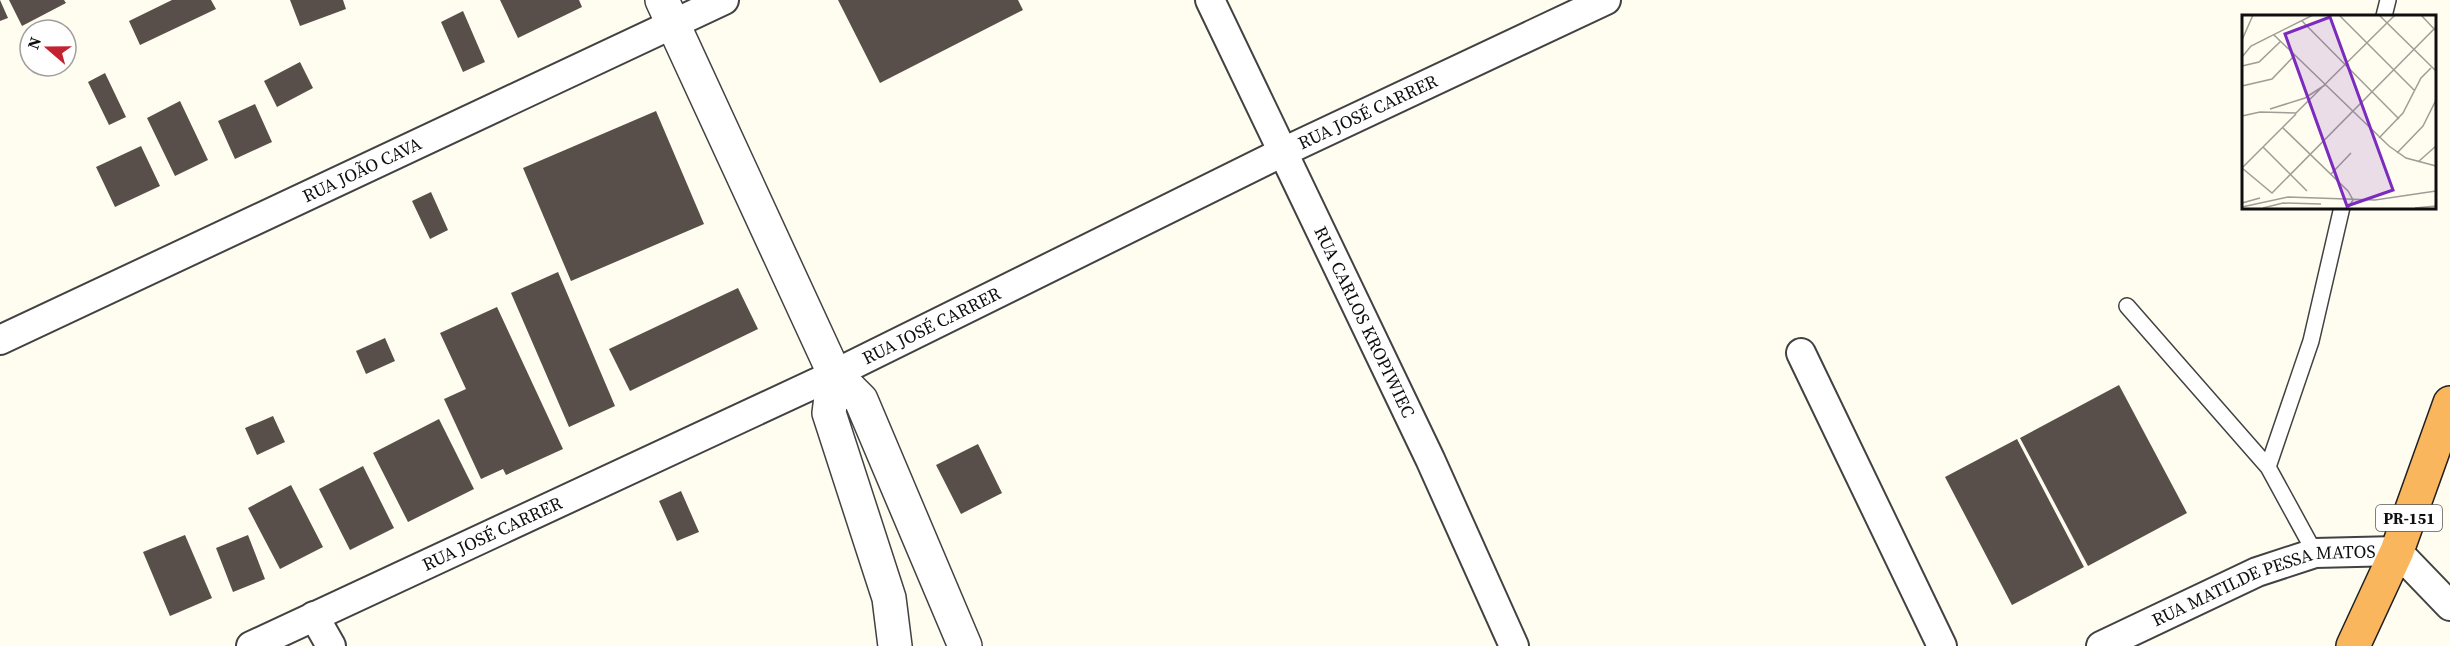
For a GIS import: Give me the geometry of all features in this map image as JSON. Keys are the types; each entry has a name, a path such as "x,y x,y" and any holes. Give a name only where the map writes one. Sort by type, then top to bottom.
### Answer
{"highway":[{"name":"PR-151","path":"2357,640 2397,551 2450,403"}],"street":[{"name":"RUA JOÃO CAVA","path":"0,340 667,12 724,0"},
{"name":"RUA CARLOS KROPIWIEC","path":"1210,0 1430,459 1514,646"},
{"name":"RUA JOSÉ CARRER","path":"251,646 834,373 1283,152 1606,0"},
{"path":"667,12 834,373 861,400 964,646"},
{"path":"1801,353 1942,646"},
{"path":"834,373 829,413 889,598 914,646"},
{"path":"2397,551 2450,606"},
{"name":"RUA MATILDE PESSA MATOS","path":"2101,646 2257,572 2315,553 2397,551"},
{"path":"889,598 895,646"},
{"path":"314,616 331,646"}],"lane":[{"path":"2384,15 2388,0"},
{"path":"2268,467 2312,341 2342,208"},
{"path":"2127,306 2268,467 2315,553"}],"building":[{"path":"0,0 8,18 0,21"},
{"path":"9,0 64,0 66,3 37,18 18,18"},
{"path":"172,0 211,0 216,9 140,45 129,21"},
{"path":"290,0 343,0 346,9 300,26"},
{"path":"500,0 579,0 582,7 518,38"},
{"path":"838,0 1018,0 1023,10 880,83"},
{"path":"463,11 485,62 463,72 441,22"},
{"path":"300,62 313,88 277,107 264,81"},
{"path":"105,73 126,117 109,125 88,82"},
{"path":"180,101 208,160 175,176 147,118"},
{"path":"255,104 272,142 235,159 218,121"},
{"path":"656,111 704,224 571,281 523,168"},
{"path":"141,146 160,186 115,207 96,167"},
{"path":"431,192 448,230 430,239 412,201"},
{"path":"558,272 615,406 569,427 511,293"},
{"path":"738,288 758,329 630,391 609,349"},
{"path":"497,307 563,449 506,475 503,469 481,479 444,399 466,389 440,333"},
{"path":"385,338 395,361 366,374 356,351"},
{"path":"2119,385 2187,513 2088,566 2020,438"},
{"path":"273,416 285,442 257,455 245,428"},
{"path":"439,419 474,489 408,522 373,453"},
{"path":"2017,439 2084,567 2012,605 1945,477"},
{"path":"978,444 1002,493 961,514 936,465"},
{"path":"363,466 394,528 350,550 319,489"},
{"path":"291,485 323,547 280,569 248,508"},
{"path":"681,491 699,532 677,541 659,501"},
{"path":"185,535 212,598 170,616 143,552"},
{"path":"248,535 265,579 233,592 216,548"}]}
